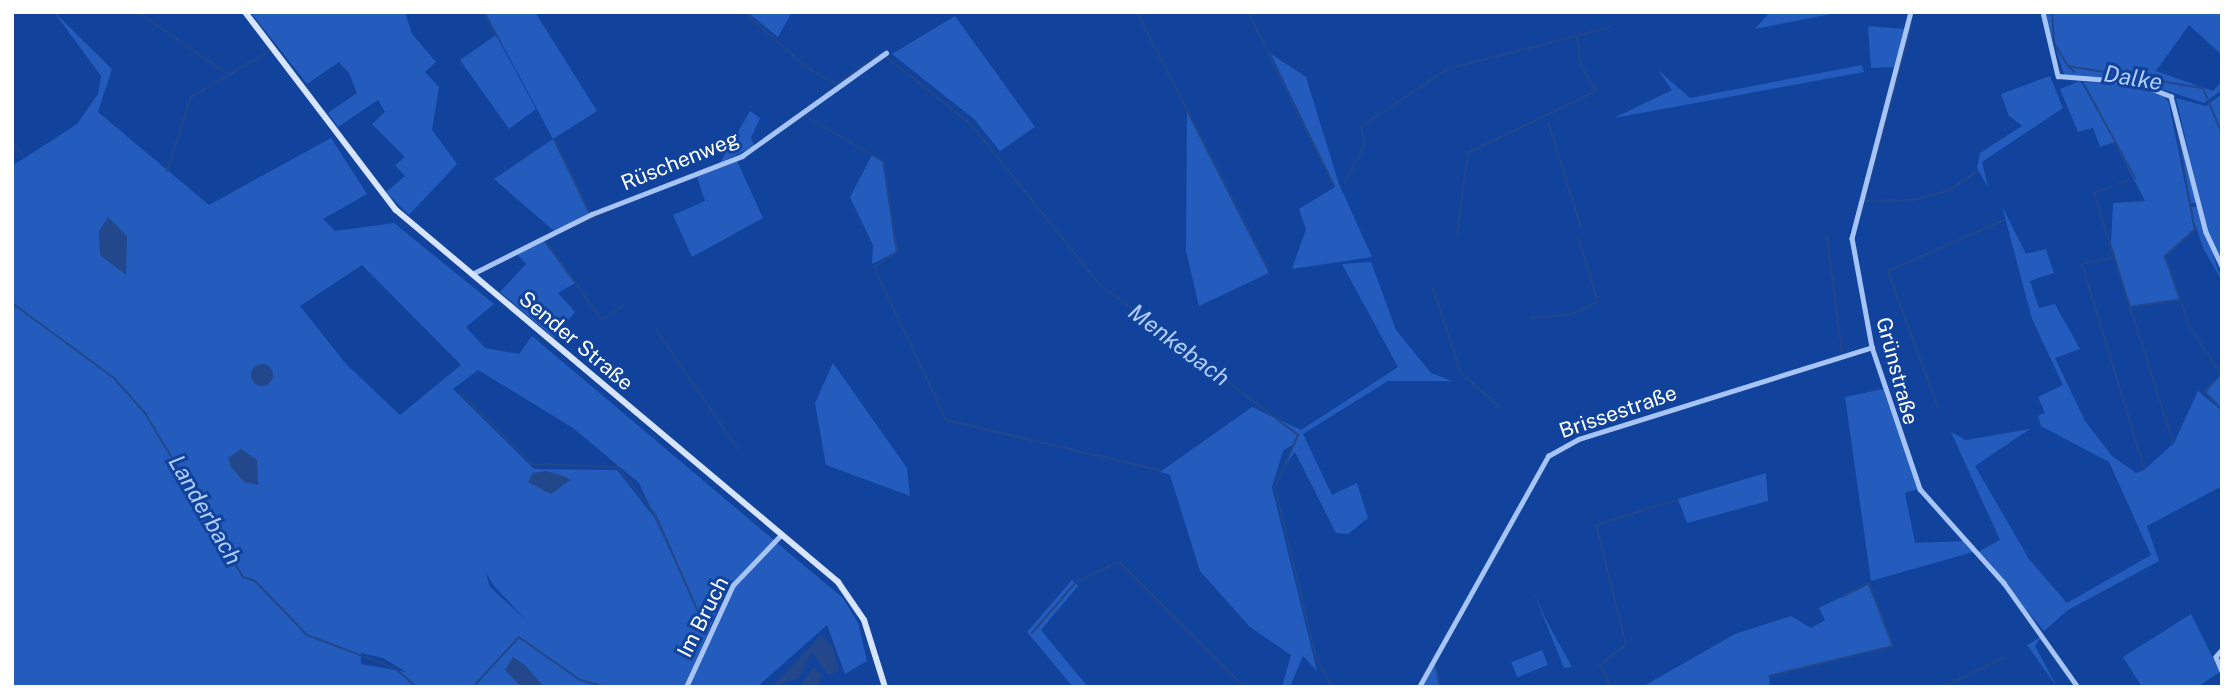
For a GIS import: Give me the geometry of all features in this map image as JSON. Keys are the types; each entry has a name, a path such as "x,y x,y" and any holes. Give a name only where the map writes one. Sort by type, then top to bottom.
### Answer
{"main road":[{"name":"Sender Straße","path":"245,12 382,196 471,275 781,535 853,601 885,687"}],"street":[{"name":"Grünstraße","path":"1911,12 1852,239 1872,347 1920,489 2004,583 2078,687"},
{"path":"2043,12 2058,76 2134,82 2171,96 2206,232 2222,267"},
{"name":"Rüschenweg","path":"471,275 592,214 742,156 886,53"},
{"name":"Brissestraße","path":"1419,687 1548,456 1579,439 1872,347"},
{"name":"Im Bruch","path":"686,687 733,585 781,535"},
{"path":"2222,650 2216,657 2222,671"}],"shaded area":[{"path":"54,12 112,69 98,112 209,205 331,138 367,194 323,219 335,231 394,223 494,304 466,327 485,348 519,354 532,336 775,541 728,587 684,687 12,687 12,166 77,124 98,94 101,76","holes":["362,265 461,365 400,415 346,364 300,306","478,370 573,428 639,483 700,614 654,517 617,470 534,469 453,389","486,573 494,586 526,620 490,587","361,653 383,658 406,672 361,664"]},
{"path":"405,12 412,34 436,62 425,72 439,87 432,130 457,164 409,215 386,192 405,176 395,165 405,157 372,124 385,112 378,100 338,127 328,113 357,93 349,73 339,62 307,84 251,13"},
{"path":"485,12 535,12 597,111 553,139"},
{"path":"747,12 792,12 778,37"},
{"path":"1770,12 1841,12 1755,29"},
{"path":"2044,12 2222,12 2222,55 2189,25 2156,71 2213,91 2222,81 2222,90 2204,103 2134,80 2065,77"},
{"path":"955,16 1035,127 1000,151 974,119 892,54"},
{"path":"1868,26 1904,29 1894,67 1871,68"},
{"path":"496,35 536,109 509,129 460,60"},
{"path":"1271,54 1306,77 1339,184 1372,257 1292,269 1306,229 1299,209 1335,187"},
{"path":"1862,65 1864,72 1614,118 1672,90 1658,70 1690,98"},
{"path":"2050,76 2063,108 1982,162 1988,187 1977,168 1980,153 2022,126 2009,116 2001,94"},
{"path":"2080,81 2115,142 2100,147 2093,128 2078,132 2060,89"},
{"path":"2083,82 2133,84 2165,95 2169,104 2194,229 2164,256 2179,299 2130,306 2111,244 2113,203 2145,201"},
{"path":"2222,94 2222,262 2207,231 2176,98 2206,106"},
{"path":"750,111 760,118 751,138 754,146 720,163"},
{"path":"2174,111 2179,121 2196,203 2190,203"},
{"path":"1187,112 1269,273 1199,306 1186,251"},
{"path":"553,139 589,213 554,231 494,179"},
{"path":"872,155 883,162 896,252 872,264 873,245 850,197"},
{"path":"737,161 763,218 692,257 673,215 705,201 697,177"},
{"path":"2002,206 2026,254 2046,249 2054,273 2030,281 2039,308 2055,304 2080,349 2055,358 2085,421 2112,456 2136,473 2144,470 2174,443 2198,391 2222,411 2222,486 2147,526 2159,561 2068,610 2044,631 1978,552 2000,540 1951,432 1966,440 2030,429 1975,466 2029,559 2067,603 2151,555 2109,462 2041,426 2038,416 2045,413 2038,397 2063,385 2032,319"},
{"path":"2189,207 2197,207 2222,281 2204,250"},
{"path":"108,217 127,236 126,275 100,255 99,231"},
{"path":"543,240 575,283 558,293 575,312 554,338 500,292 526,264 517,254"},
{"path":"1371,262 1396,330 1431,373 1452,381 1388,381 1303,434 1332,495 1357,483 1368,518 1348,534 1336,533 1295,452 1281,471 1295,443 1283,451 1272,487 1317,671 1303,656 1290,687 1282,687 1291,655 1250,627 1200,571 1170,475 1160,472 1252,407 1301,430 1398,367 1342,264"},
{"path":"833,363 907,468 910,496 826,465 815,403"},
{"path":"262,364 270,367 273,375 270,383 262,386 254,383 251,375 254,367"},
{"path":"2222,376 2222,408 2206,392"},
{"path":"1883,389 1918,489 1905,493 1915,543 1963,541 1973,552 1871,581 1845,397"},
{"path":"241,449 257,460 258,485 244,482 231,467 228,458"},
{"path":"546,471 570,480 551,494 528,482 533,473"},
{"path":"1766,473 1768,501 1687,523 1678,499"},
{"path":"777,543 843,598 858,623 867,661 845,674 827,625 757,687 688,687 734,588"},
{"path":"1072,580 1078,586 1041,630 1088,687 1073,687 1027,632"},
{"path":"1868,584 1892,646 1769,675 1770,687 1642,687 1735,634 1791,616 1811,628 1825,620 1819,608"},
{"path":"1531,586 1545,618 1572,667 1564,668"},
{"path":"2191,614 2220,672 2197,687 2142,687 2123,657"},
{"path":"821,635 833,647 839,671 828,675 812,652 799,678 772,687"},
{"path":"2041,637 2035,646 2057,687 2027,645"},
{"path":"1542,650 1548,665 1517,677 1511,662"},
{"path":"513,657 525,665 544,687 519,685 505,670"},
{"path":"1434,662 1440,687 1421,687"},
{"path":"813,667 822,674 817,687 799,687"}],"waterway":[{"path":"138,12 227,74"},
{"path":"483,12 497,36"},
{"name":"Menkebach","path":"744,12 806,67 836,84 882,53"},
{"path":"1137,12 1268,269"},
{"path":"1248,12 1334,185"},
{"name":"Dalke","path":"2052,12 2054,43 2068,66 2203,88 2222,134"},
{"path":"1911,26 1864,201 1913,200 1950,190 1977,171"},
{"path":"1345,182 1365,144 1361,127 1447,69 1611,27"},
{"path":"1457,233 1468,153 1596,91 1581,65 1577,36"},
{"path":"167,171 191,97 268,52"},
{"name":"Menkebach","path":"886,57 970,123 1099,284 1298,435 1275,487 1316,658 1332,687"},
{"name":"Dalke","path":"2068,66 2075,72"},
{"path":"2085,86 2135,178"},
{"path":"2166,98 2171,103"},
{"path":"2174,115 2195,230 2165,256 2190,327 2221,375"},
{"path":"805,116 883,161 897,252 874,267 946,420 1160,470"},
{"path":"1548,122 1581,228"},
{"path":"554,139 589,212"},
{"path":"12,141 24,157"},
{"path":"2119,184 2129,180"},
{"path":"2110,187 2094,193 2130,307 2179,300"},
{"path":"561,232 623,204"},
{"path":"1938,408 1888,271 2004,220"},
{"path":"1530,318 1573,314 1598,302 1578,237"},
{"path":"1827,237 1842,353"},
{"path":"545,241 602,320 625,304"},
{"path":"2114,257 2082,264 2144,468"},
{"path":"1433,288 1461,373 1500,407"},
{"name":"Landerbach","path":"12,303 114,378 145,413 243,577 255,581 307,635 395,668 416,687"},
{"path":"2130,307 2173,442"},
{"path":"657,331 737,448"},
{"path":"2215,380 2205,392 2222,410"},
{"path":"460,393 532,464 618,467 656,516 699,614"},
{"path":"1611,687 1600,665 1626,645 1596,525 1677,500"},
{"path":"1032,633 1076,582 1119,562 1244,687"},
{"path":"1769,676 1893,646 1869,583 1842,597"},
{"name":"Landerbach","path":"473,687 519,637 580,680 607,687"},
{"path":"1944,687 2005,657"},
{"path":"1435,661 1440,687"}]}
